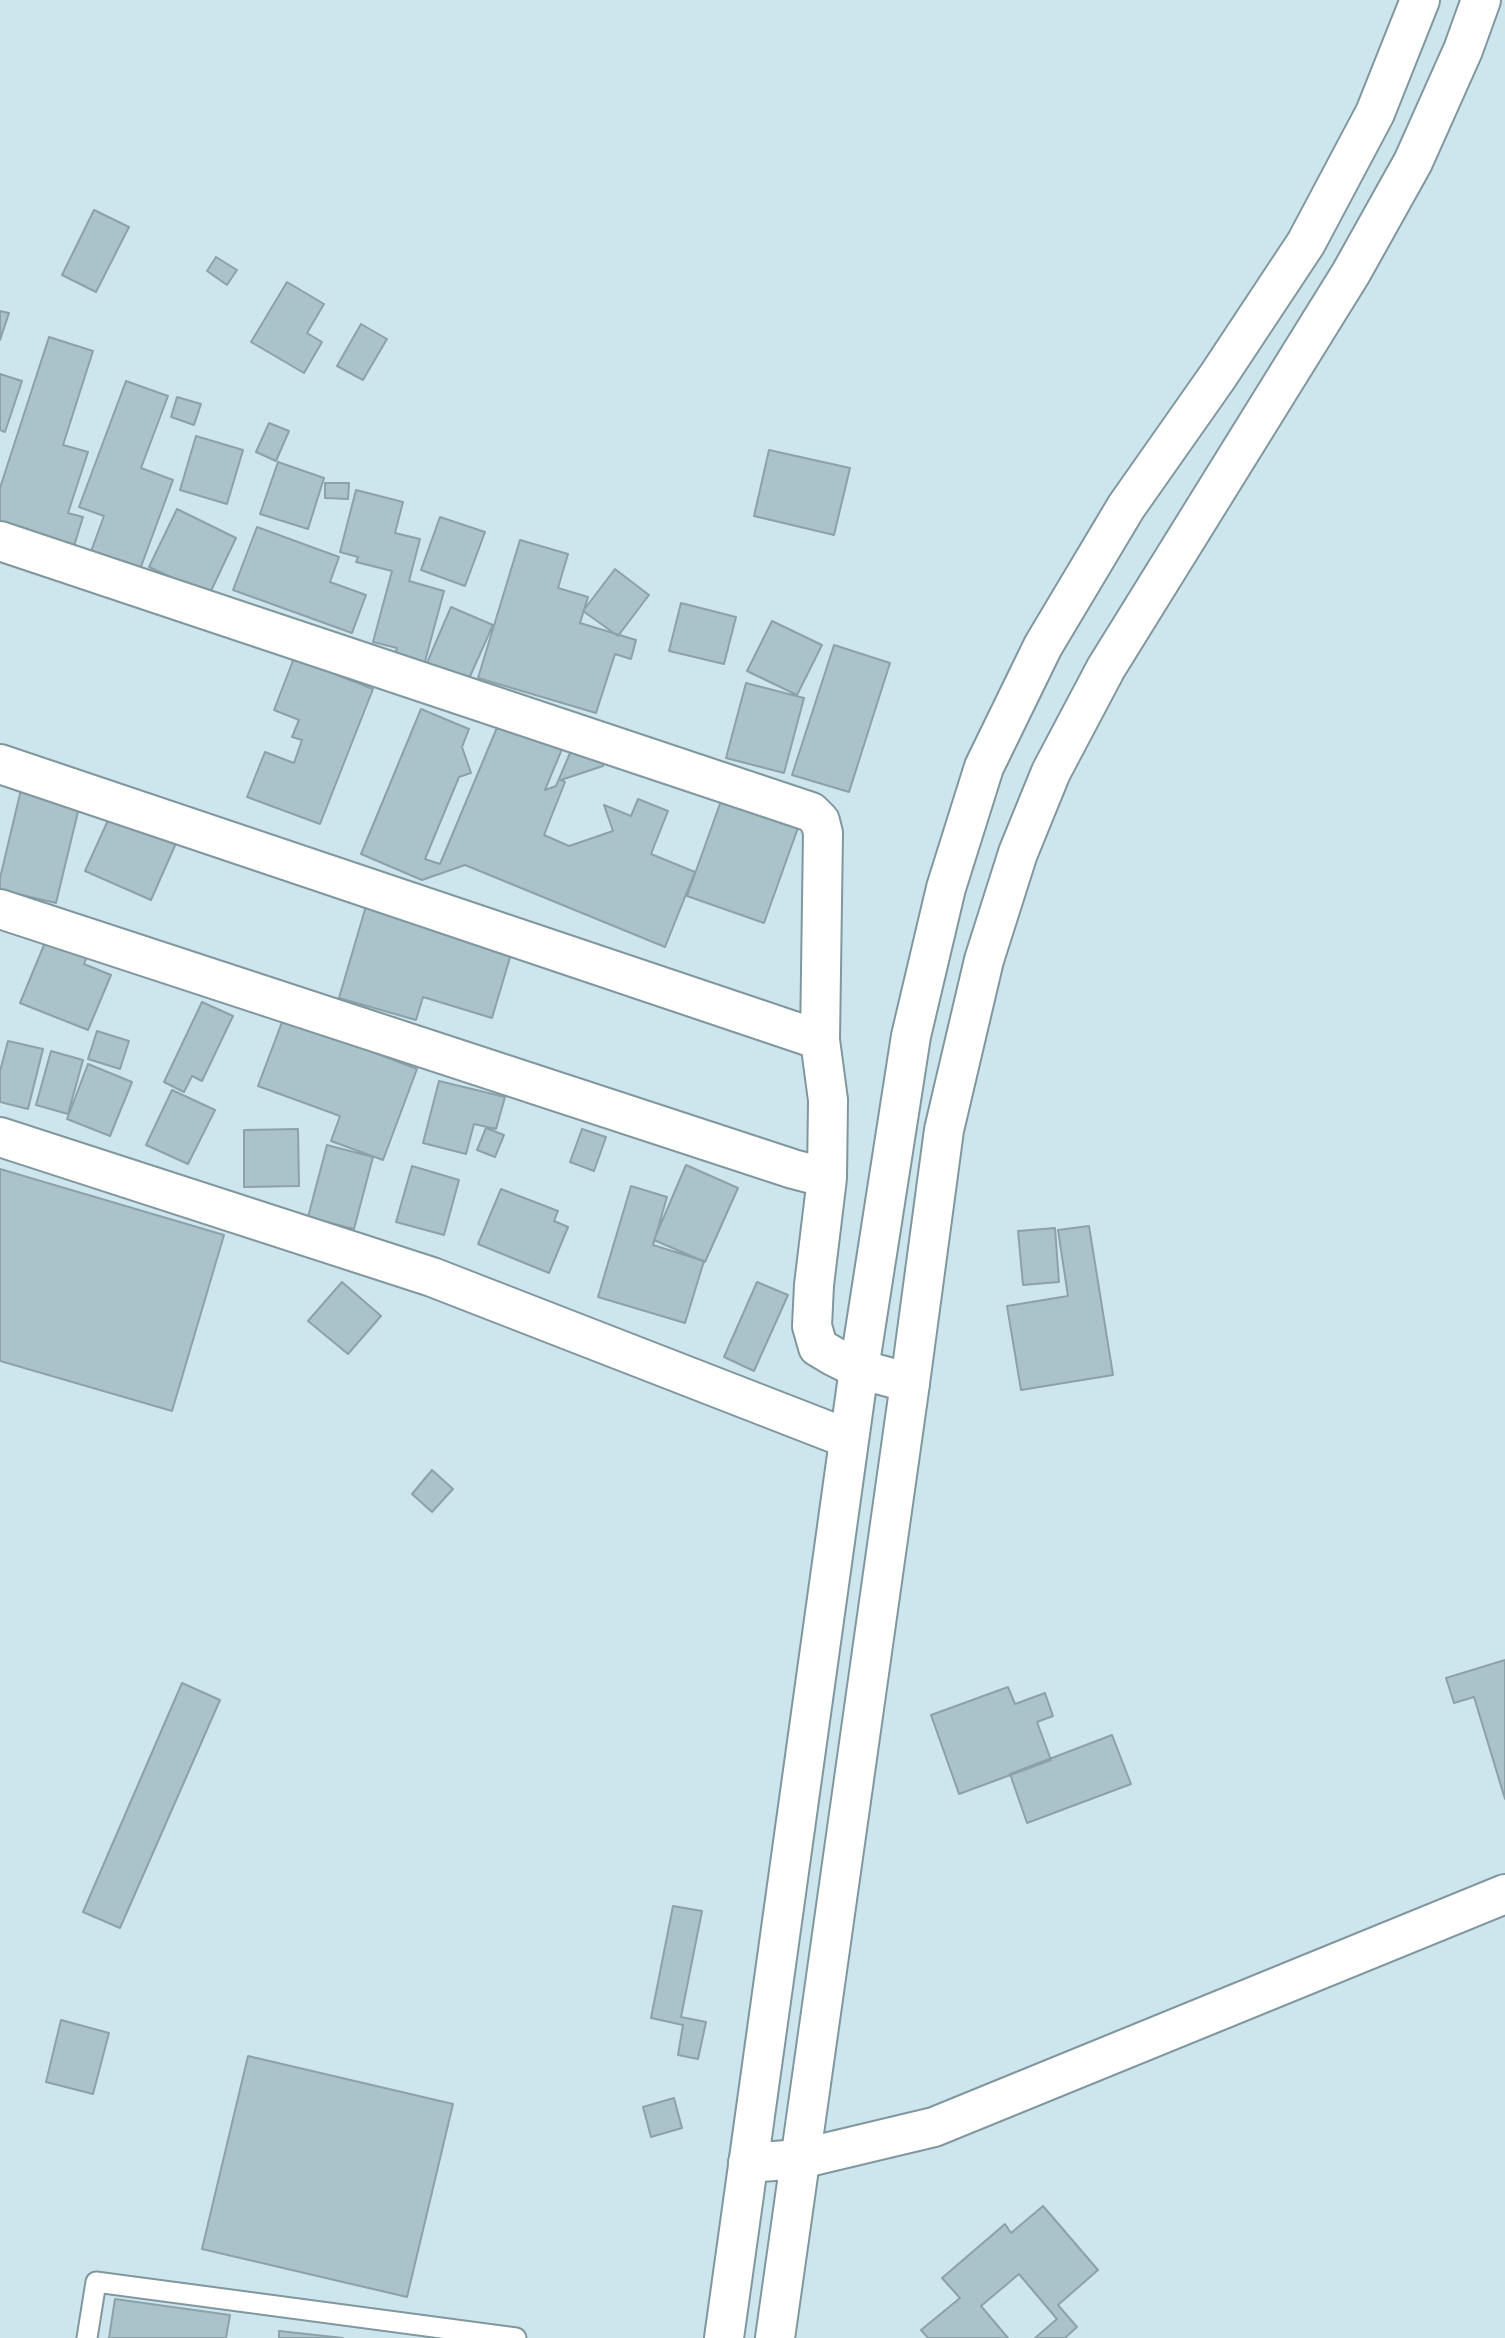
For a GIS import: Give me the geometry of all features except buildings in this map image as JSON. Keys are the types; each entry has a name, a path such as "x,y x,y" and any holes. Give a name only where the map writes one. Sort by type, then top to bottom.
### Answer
{"main road":[{"path":"724,2338 859,1370 911,1036 946,888 984,767 1043,646 1126,507 1218,376 1306,243 1375,113 1419,0"},
{"path":"775,2338 944,1130 985,960 1018,853 1051,772 1106,668 1351,273 1407,173 1463,50 1480,0"},
{"path":"0,541 811,812 820,821 824,833 820,1040 828,1100 827,1178 814,1285 812,1326 818,1347 859,1370 910,1383"},
{"path":"0,764 820,1040"},
{"path":"0,909 827,1178"},
{"path":"0,1137 432,1277 849,1440"},
{"path":"748,2163 800,2159 934,2127 1505,1894"}],"lane":[{"path":"87,2338 96,2282 516,2338"}]}
